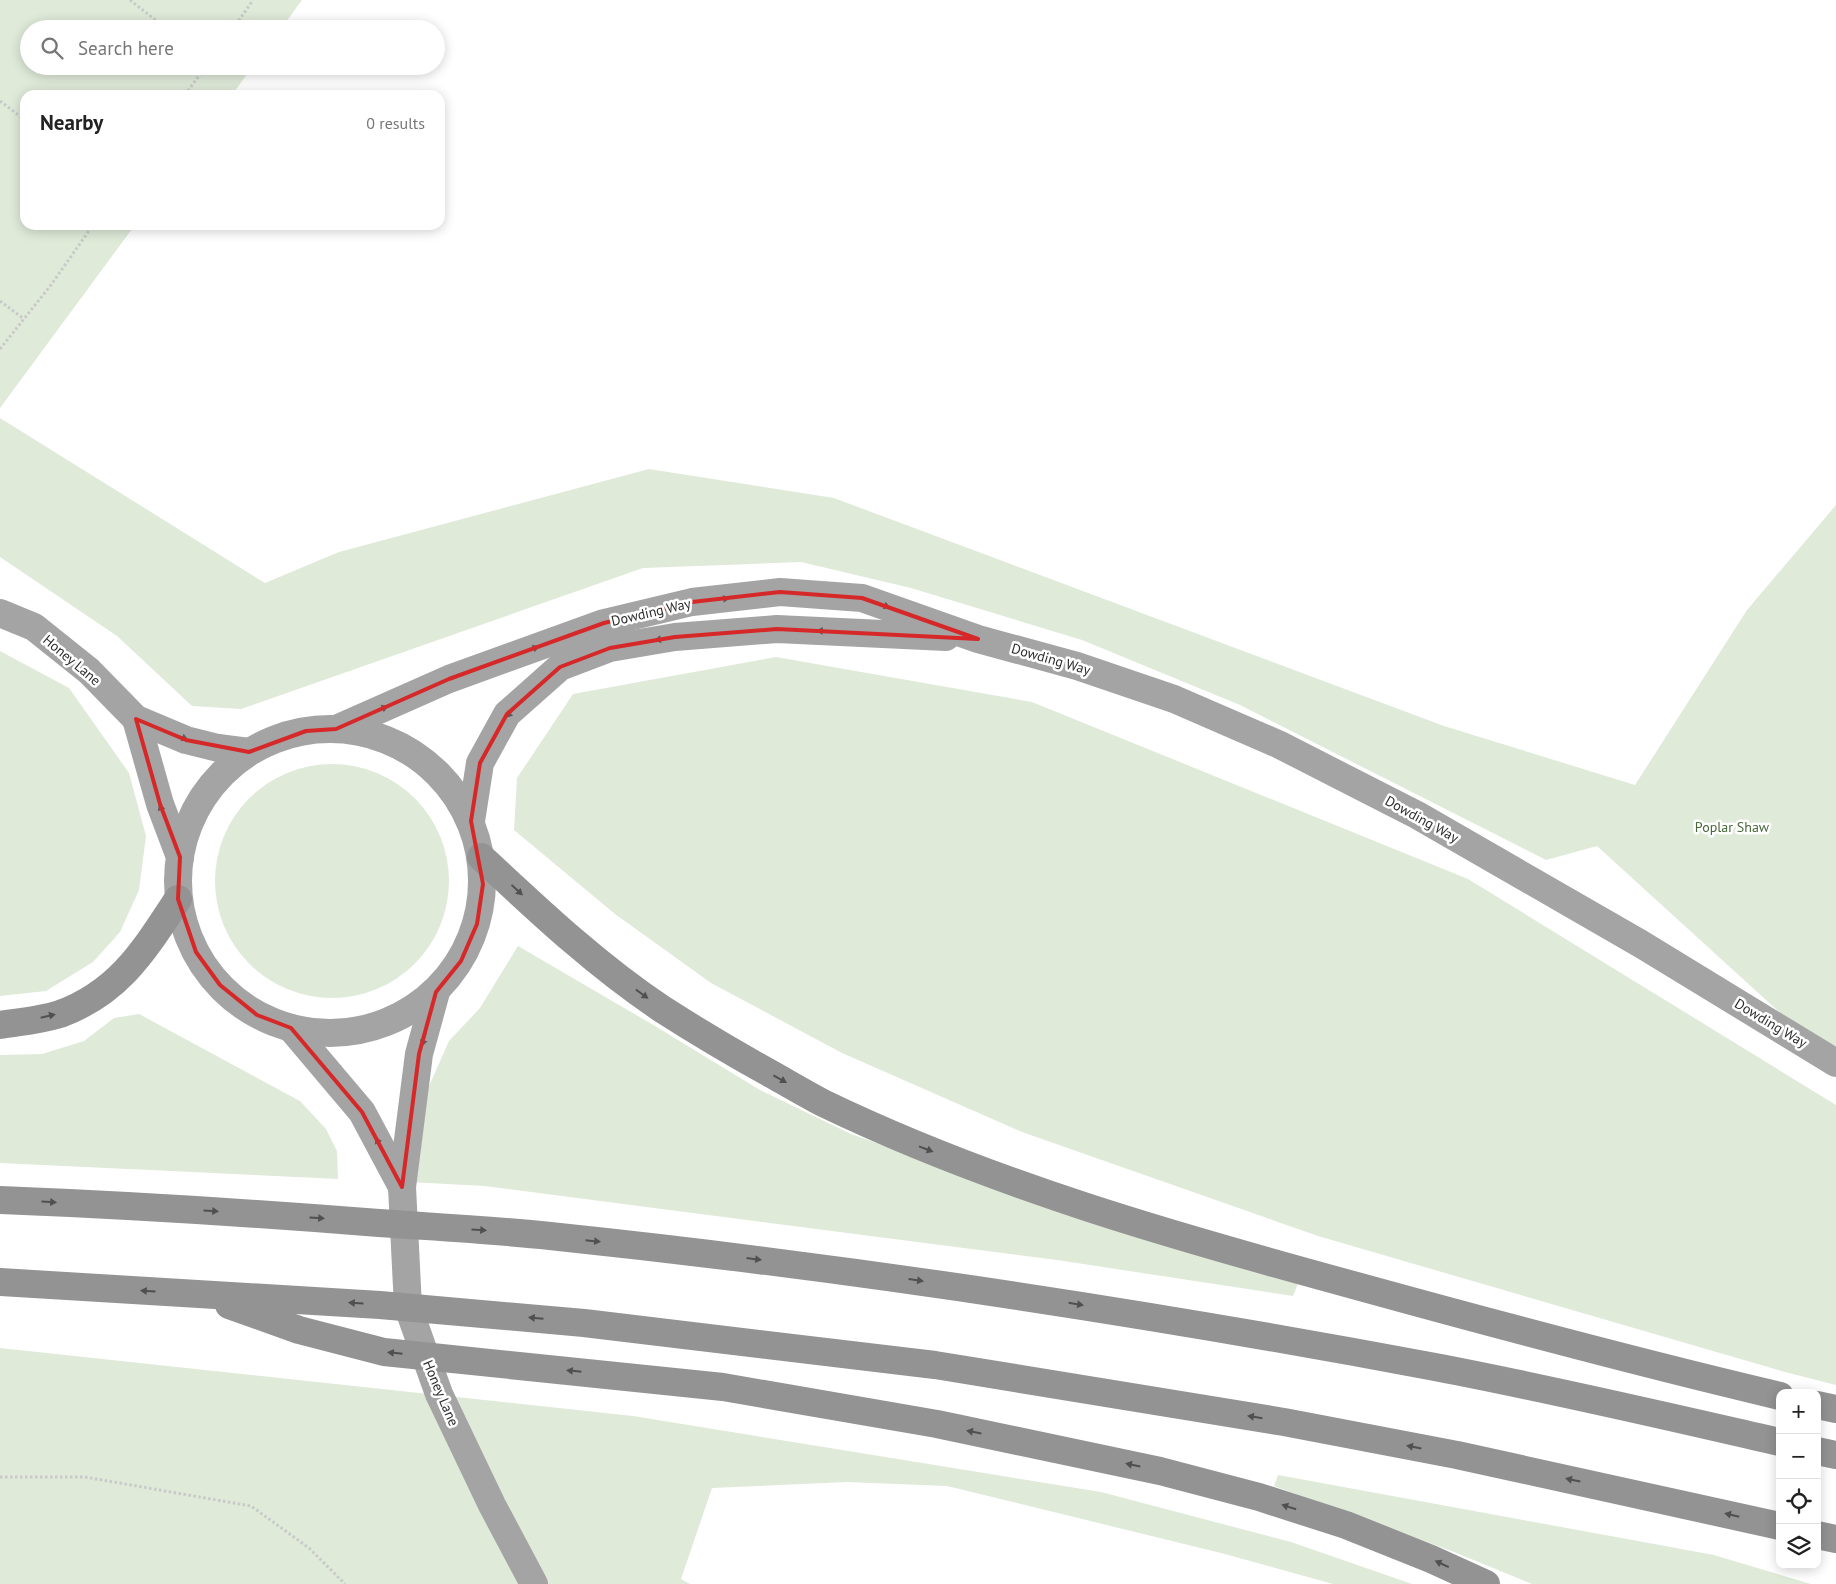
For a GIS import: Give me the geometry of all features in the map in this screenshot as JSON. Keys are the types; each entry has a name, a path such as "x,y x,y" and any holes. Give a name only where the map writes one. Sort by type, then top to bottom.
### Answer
{"highway":[{"path":"481,857 596,960 660,1007 727,1049 820,1101 914,1144 1002,1178 1091,1209 1285,1267 1638,1362 1776,1395"},
{"path":"0,1025 60,1014 87,1001 111,985 132,964 178,899"},
{"path":"0,1200 268,1214 544,1235 903,1278 1080,1305 1438,1368 1618,1405 1776,1441"},
{"path":"0,1282 380,1305 584,1323 935,1365 1274,1420 1457,1455 1776,1525"},
{"path":"196,1294 300,1330 384,1352 723,1388 966,1430 1160,1471 1259,1497 1346,1525 1431,1559 1486,1584"},
{"path":"1821,1406 1836,1409"},
{"path":"1821,1452 1836,1456"},
{"path":"1821,1536 1836,1539"}],"main road":[{"name":"Dowding Way","path":"336,729 449,679 604,623 692,602 780,592 862,598 978,639 1077,666 1174,699 1278,744 1425,820 1641,944 1836,1063"},
{"name":"Honey Lane","path":"0,613 34,627 89,671 136,719 186,740 218,748 249,752"},
{"name":"Dowding Way","path":"471,821 480,762 507,714 560,667 610,648 674,637 777,629 978,639"},
{"name":"Honey Lane","path":"136,719 160,804 180,857"},
{"path":"336,729 381,738 421,759 452,790 471,821 481,857 483,884 477,924 461,961 436,992 404,1016 366,1030 327,1034 291,1028 257,1015 220,985 196,952 185,928 178,899 180,857 187,829 207,792 237,761 249,752 276,739 306,731 336,729"},
{"name":"Honey Lane","path":"436,992 420,1054 402,1187 408,1307 439,1394 492,1505 534,1584"},
{"name":"Honey Lane","path":"291,1028 362,1112 402,1187"}],"path":[{"path":"130,0 156,20"},
{"path":"239,20 253,0"},
{"path":"189,90 200,75"},
{"path":"0,101 20,116"},
{"path":"0,349 51,285 90,230"},
{"path":"0,301 24,319"},
{"path":"0,1477 85,1477 251,1506 309,1548 345,1584"}],"highlighted area":[{"path":"780,592 862,598 978,639 777,629 675,637 610,648 560,667 507,714 480,763 471,821 483,884 477,924 461,961 436,992 419,1054 402,1187 362,1112 291,1028 257,1015 220,985 196,952 178,899 180,857 160,804 136,719 186,740 249,752 306,731 336,729 449,679 604,623 692,602"}],"green space":[{"path":"0,0 302,0 288,20 20,20 20,75 246,75 236,90 20,90 20,230 131,230 0,408"},
{"name":"Poplar Shaw","path":"0,418 265,583 339,552 649,469 834,498 1444,726 1635,785 1747,610 1836,505 1836,1046 1801,1032 1597,846 1546,860 1240,705 1082,640 911,588 801,562 643,568 241,709 192,706 117,636 0,557"},
{"path":"0,651 69,688 129,773 146,836 139,890 120,932 93,962 46,991 0,996"},
{"path":"776,657 1032,702 1468,879 1836,1105 1836,1385 1785,1372 1318,1236 1022,1132 842,1053 711,983 615,914 514,830 517,778 573,694"},
{"path":"332,764 366,769 377,773 397,784 422,807 440,836 444,847 449,881 444,915 440,926 429,946 406,971 377,989 366,993 332,998 298,993 287,989 267,978 242,955 224,926 220,915 215,881 220,847 224,836 235,816 258,791 287,773 298,769"},
{"path":"518,946 760,1090 851,1134 942,1166 1299,1281 1293,1296 1057,1260 484,1186 410,1182 425,1095 449,1041 480,1008"},
{"path":"139,1014 300,1101 326,1129 337,1151 338,1179 0,1163 0,1055 42,1054 84,1041 114,1018"},
{"path":"0,1348 633,1416 1101,1492 1291,1542 1412,1584 1333,1584 1221,1553 947,1486 847,1482 712,1488 681,1579 690,1584 0,1584"},
{"path":"1278,1475 1714,1555 1811,1584 1532,1584 1454,1552 1274,1486"}]}
